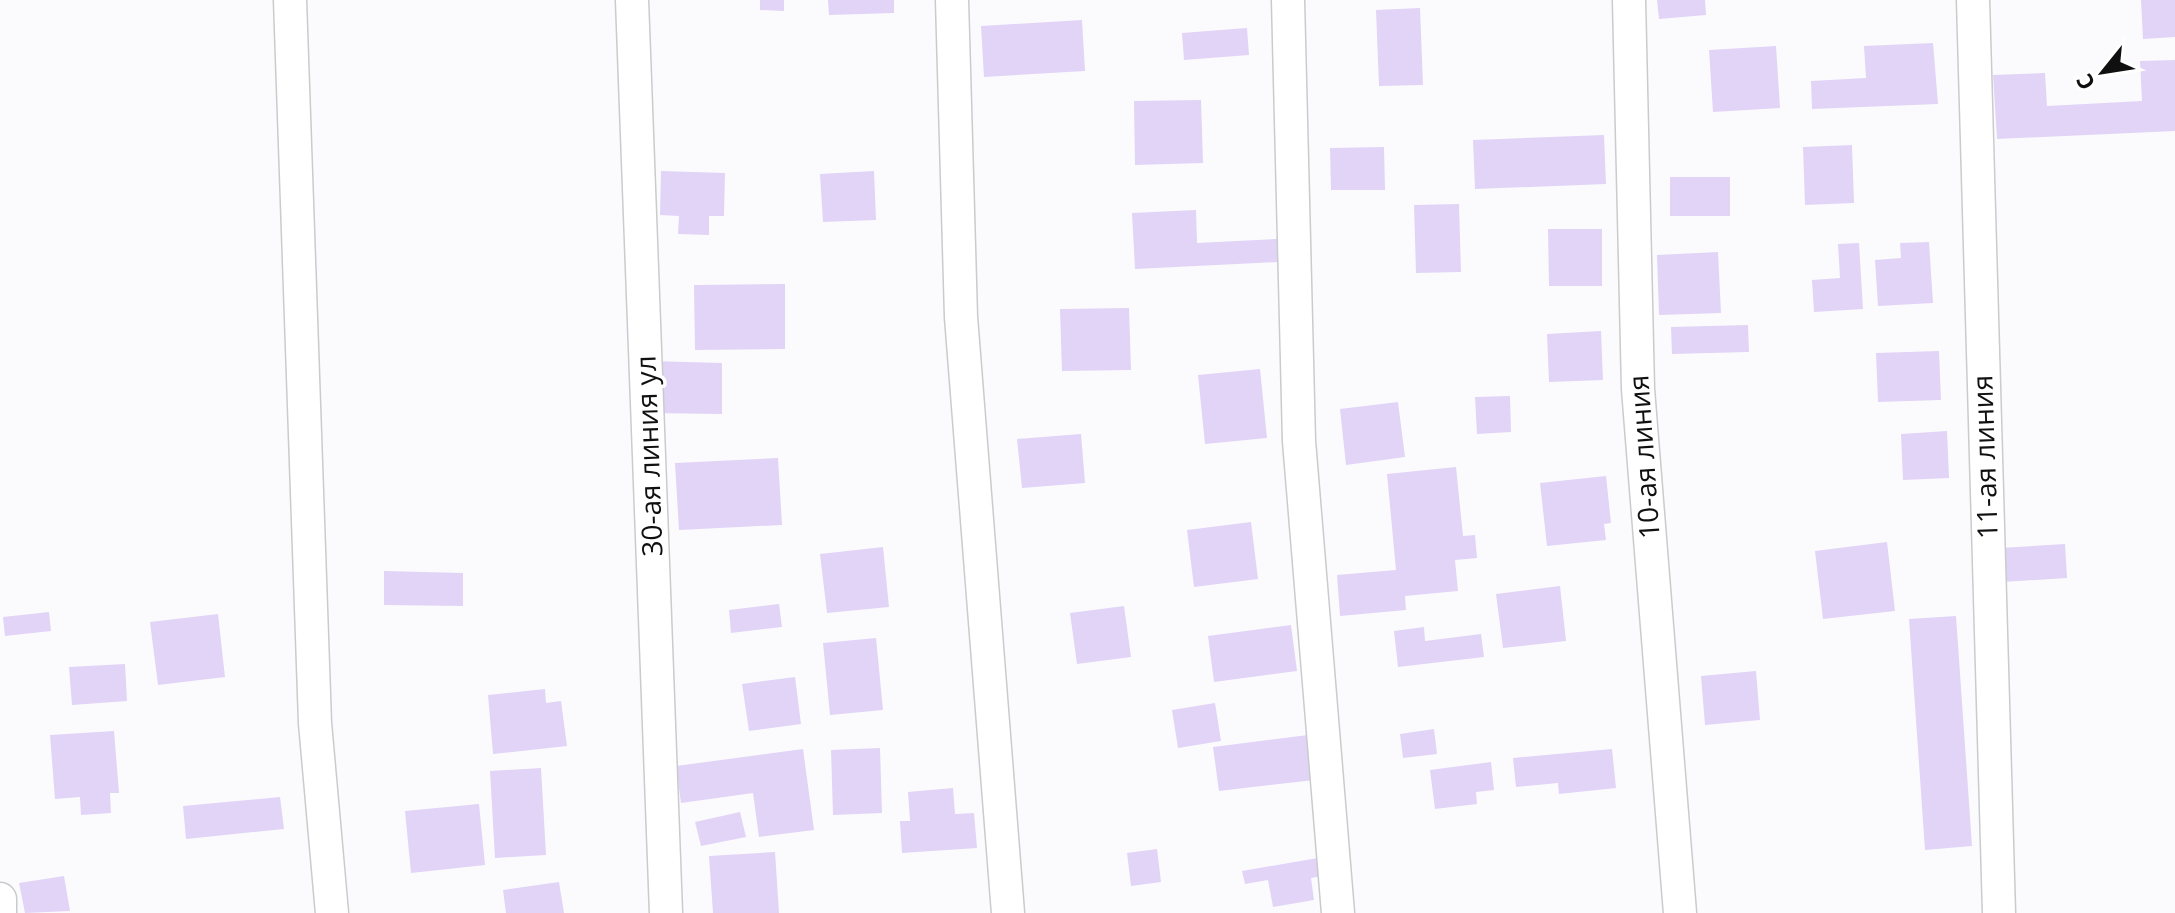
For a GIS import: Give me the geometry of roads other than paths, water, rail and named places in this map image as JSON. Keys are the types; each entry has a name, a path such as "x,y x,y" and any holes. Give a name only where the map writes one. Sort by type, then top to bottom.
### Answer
{"street":[{"path":"290,0 315,723 332,913"},
{"name":"30-ая линия ул","path":"632,0 666,913"},
{"path":"952,0 961,317 1008,913"},
{"path":"1288,0 1299,441 1338,913"},
{"name":"10-ая линия","path":"1629,0 1638,389 1680,913"},
{"name":"11-ая линия","path":"1973,0 1999,913"},
{"path":"0,899 0,913"}]}
